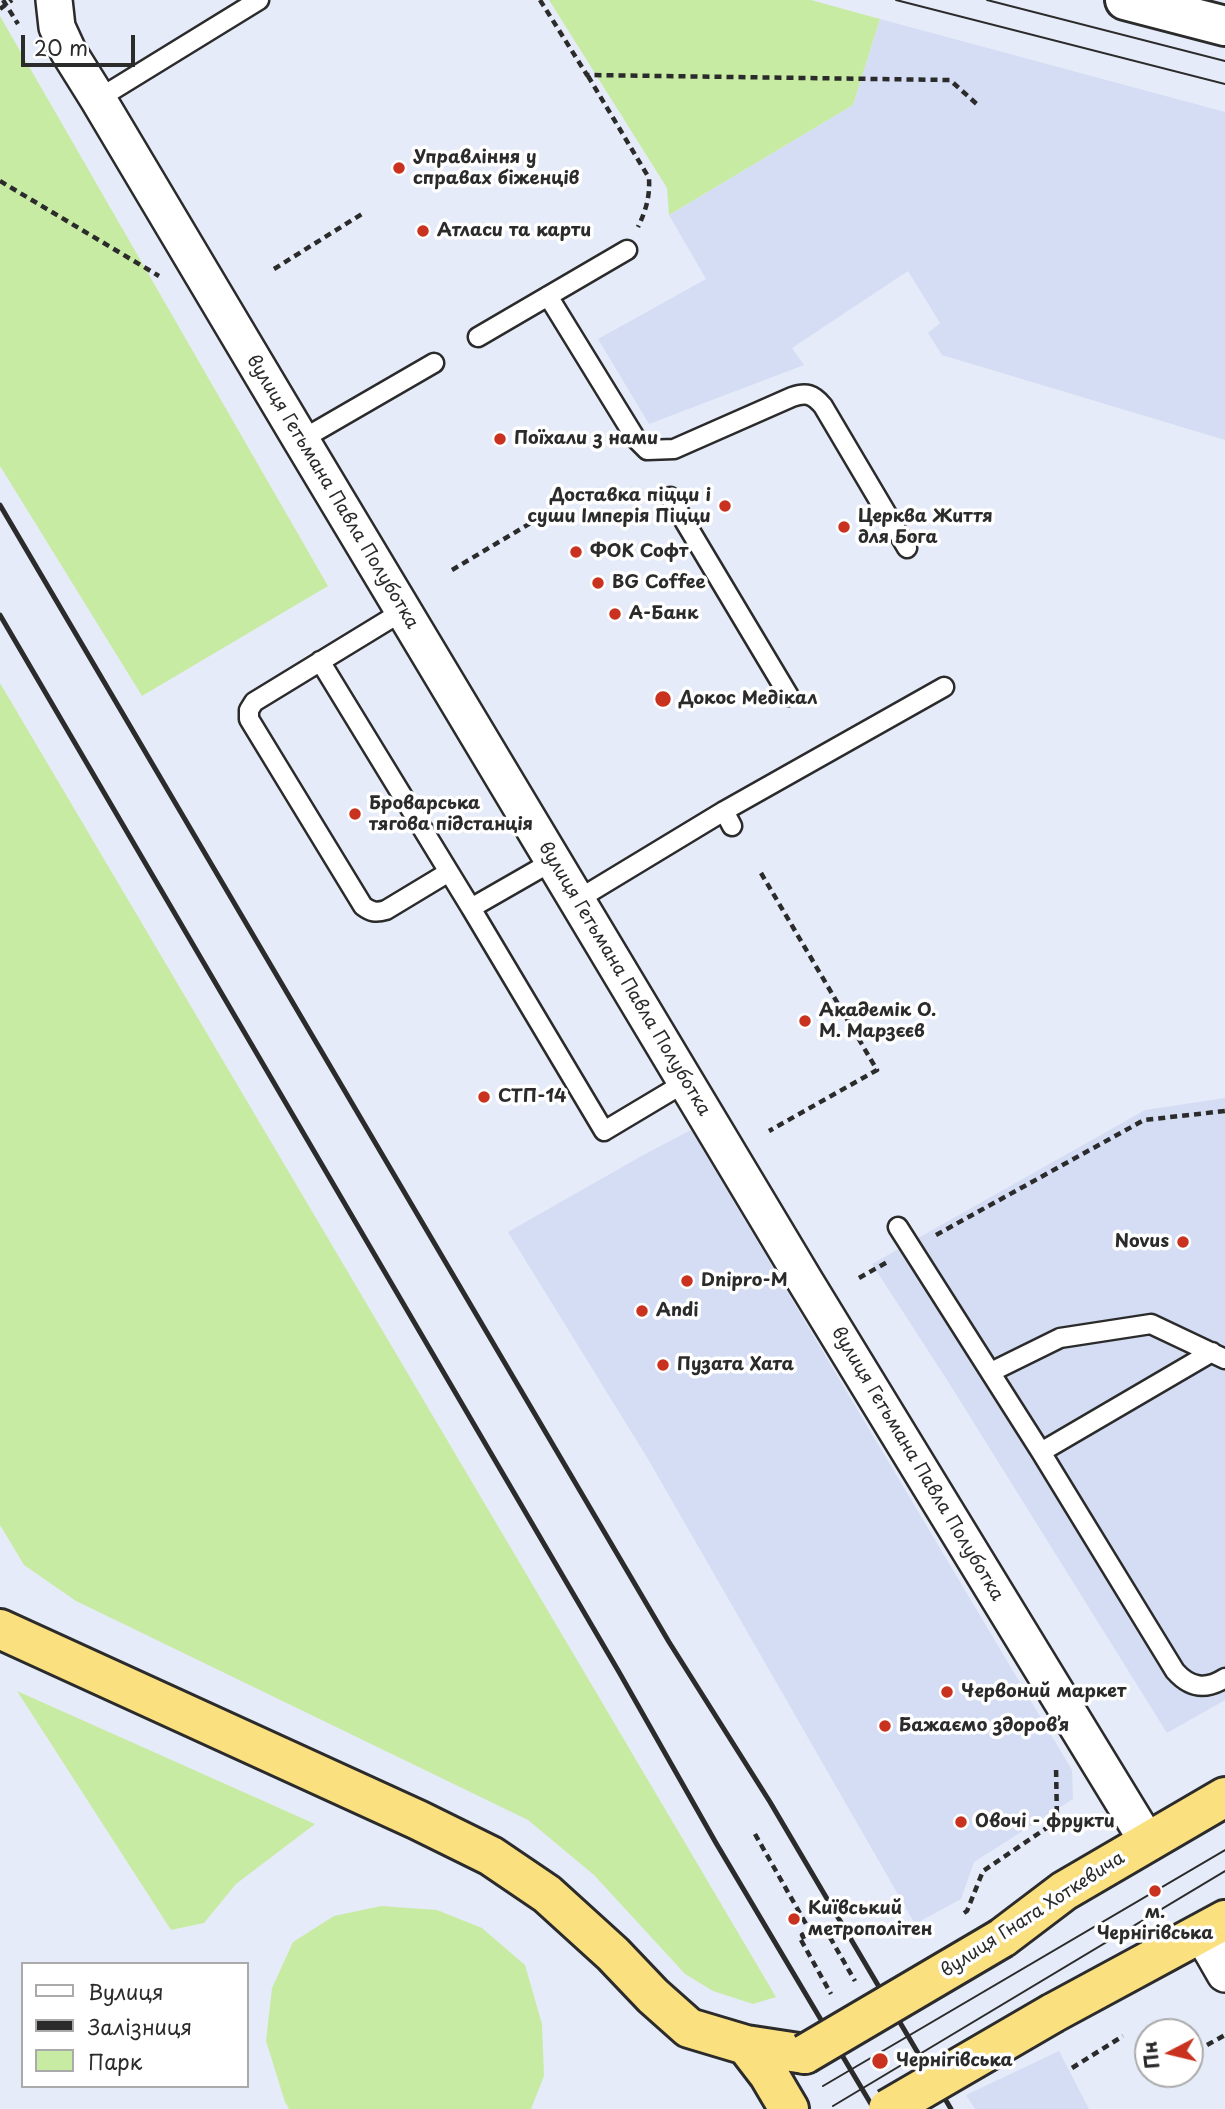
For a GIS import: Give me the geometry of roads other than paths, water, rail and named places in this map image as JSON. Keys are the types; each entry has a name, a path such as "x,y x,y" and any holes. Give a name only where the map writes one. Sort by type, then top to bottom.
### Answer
{"highway":[{"path":"0,1629 491,1856 547,1894 689,2028 746,2045 769,2075 789,2109"},
{"name":"вулиця Гната Хоткевича","path":"746,2045 805,2054 1002,1938 1064,1891 1225,1797"},
{"path":"888,2109 1053,2013 1213,1927"}],"street":[{"name":"вулиця Гетьмана Павла Полуботка","path":"54,0 57,27 68,51 686,1082 1147,1841"},
{"path":"1125,0 1225,26"},
{"path":"1213,1927 1225,1974"}],"lane":[{"path":"99,99 259,0"},
{"path":"478,337 626,250"},
{"path":"548,296 636,439 647,450 674,449 792,397 803,393 814,396 823,406 907,548"},
{"path":"301,440 434,363"},
{"path":"670,497 789,696"},
{"path":"403,611 254,702 249,710 249,719 363,906 378,913 386,910 449,872"},
{"path":"320,661 604,1131 686,1082"},
{"path":"577,900 728,819 944,687"},
{"path":"471,908 553,861"},
{"path":"898,1227 1041,1452 1175,1671 1189,1684 1199,1686 1209,1686 1225,1678"},
{"path":"991,1372 1060,1338 1151,1324 1218,1355"},
{"path":"1041,1452 1218,1355"}],"tram line":[{"path":"896,0 1225,84"},
{"path":"987,0 1225,61"},
{"path":"823,2086 1225,1850"},
{"path":"833,2106 1225,1871"}],"railway":[{"path":"0,505 669,1642 770,1802 951,2109"},
{"path":"0,615 874,2109"}],"place":[{"name":"Управління у справах біженців","path":"399,168"},
{"name":"Атласи та карти","path":"423,231"},
{"name":"Поїхали з нами","path":"500,439"},
{"name":"Доставка піцци і суши Імперія Піцци","path":"725,506"},
{"name":"Церква Життя для Бога","path":"844,527"},
{"name":"ФОК Софт","path":"576,552"},
{"name":"BG Coffee","path":"598,583"},
{"name":"А-Банк","path":"615,614"},
{"name":"Докос Медікал","path":"663,699"},
{"name":"Броварська тягова підстанція","path":"355,814"},
{"name":"Академік О. М. Марзєєв","path":"805,1021"},
{"name":"СТП-14","path":"484,1097"},
{"name":"Novus","path":"1183,1242"},
{"name":"Dnipro-M","path":"687,1281"},
{"name":"Andi","path":"642,1311"},
{"name":"Пузата Хата","path":"663,1365"},
{"name":"Червоний маркет","path":"947,1692"},
{"name":"Бажаємо здоровʼя","path":"885,1726"},
{"name":"Овочі - фрукти","path":"961,1822"},
{"name":"м. Чернігівська","path":"1155,1891"},
{"name":"Київський метрополітен","path":"794,1919"},
{"name":"Чернігівська","path":"880,2061"}]}
